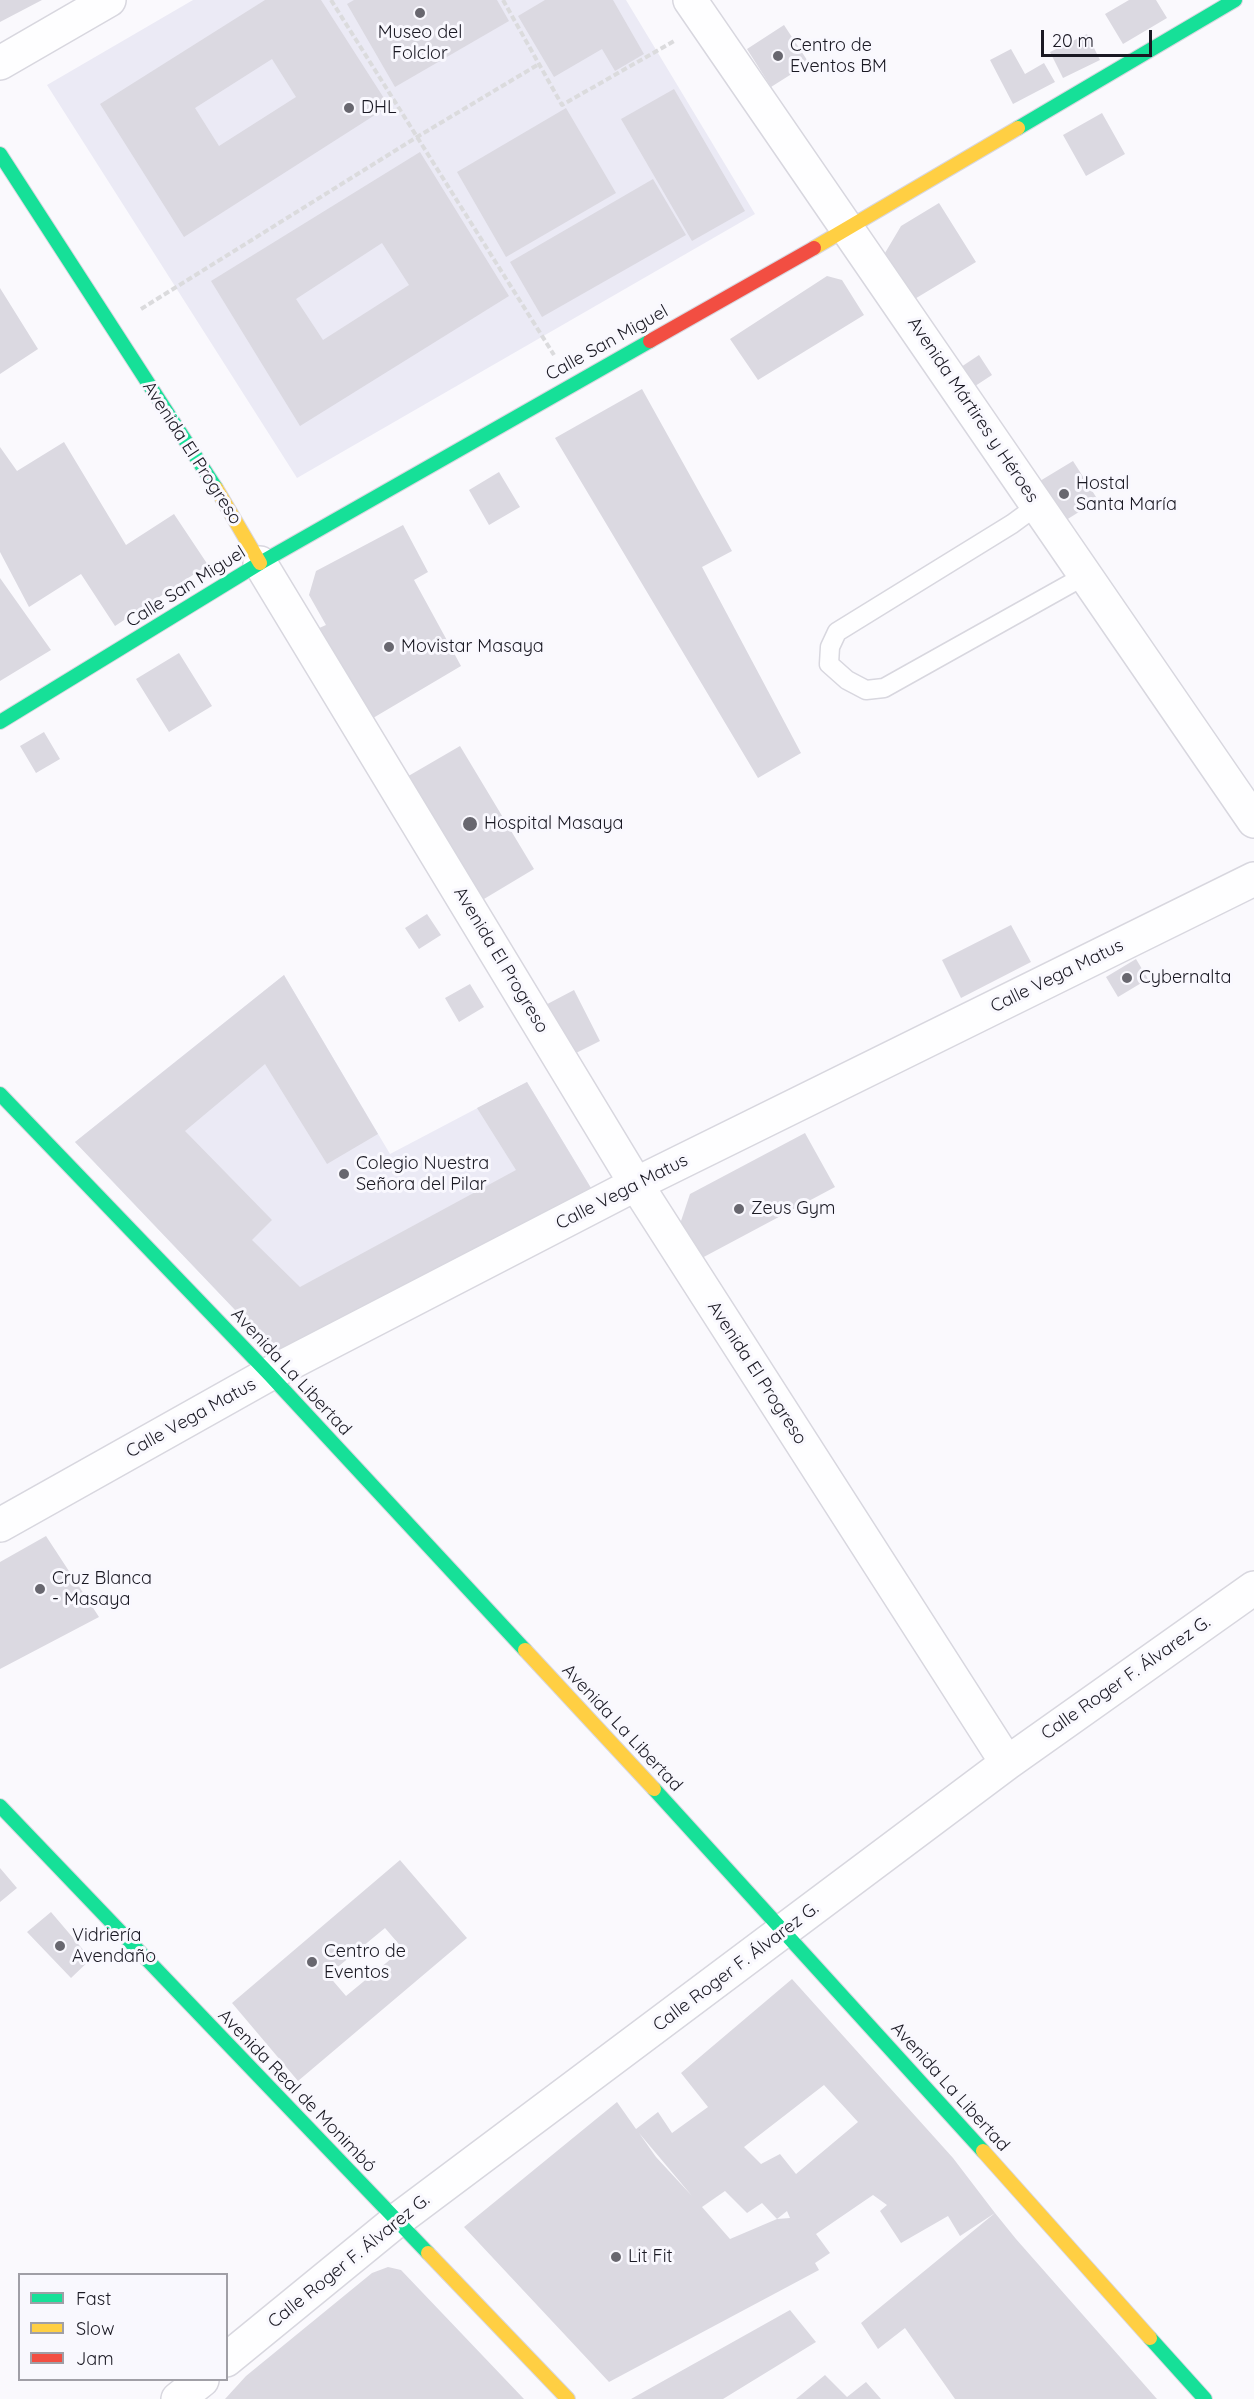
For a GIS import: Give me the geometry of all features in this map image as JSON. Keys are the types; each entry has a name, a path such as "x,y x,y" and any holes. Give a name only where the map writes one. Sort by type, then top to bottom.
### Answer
{"street":[{"path":"0,63 109,0"},
{"name":"Calle San Miguel","path":"0,722 260,563 572,383 849,228 1235,0"},
{"name":"Avenida Mártires y Héroes","path":"698,11 1254,821"},
{"name":"Avenida El Progreso","path":"0,154 240,526 260,563 636,1184 1007,1763"},
{"name":"Calle Vega Matus","path":"0,1525 269,1374 636,1184 1254,879"},
{"name":"Avenida La Libertad","path":"0,1094 269,1374 785,1930 1205,2399"},
{"name":"Calle Roger F. Álvarez G.","path":"228,2358 396,2221 1007,1763 1254,1588"},
{"name":"Avenida Real de Monimbó","path":"0,1806 568,2399"},
{"path":"178,2399 200,2381"}],"lane":[{"path":"1038,505 1012,524 837,632 830,647 829,664 847,680 866,690 884,687 1086,575"}],"path":[{"path":"331,0 572,383"},
{"path":"503,0 562,105 698,11"},
{"path":"111,329 417,137 539,64"}],"shaded area":[{"path":"193,0 626,0 755,214 297,478 47,85"},
{"name":"Colegio Nuestra Señora del Pilar","path":"284,975 390,1154 527,1082 594,1193 278,1355 75,1142"}],"building":[{"path":"0,0 42,0 0,22"},
{"path":"265,0 321,0 389,106 184,237 100,104","holes":["272,59 296,97 219,146 195,108"]},
{"path":"354,0 497,0 509,21 395,87 347,4"},
{"path":"545,0 613,0 644,54 615,71 602,49 554,77 518,16"},
{"path":"1129,0 1156,0 1167,18 1123,44 1105,14"},
{"name":"Centro de Eventos BM","path":"784,25 809,63 771,87 747,49"},
{"path":"1087,34 1100,60 1063,78 1050,52"},
{"path":"1011,49 1025,74 1044,63 1055,82 1013,104 990,60"},
{"path":"674,89 745,211 692,241 621,119"},
{"path":"566,108 616,193 506,257 457,172"},
{"path":"1102,113 1125,154 1086,176 1063,135"},
{"path":"420,152 509,296 300,426 211,281","holes":["382,243 409,285 323,340 296,299"]},
{"path":"653,179 686,235 542,317 510,262"},
{"path":"939,203 976,262 913,300 885,253 901,226"},
{"path":"827,276 842,280 864,315 758,380 730,339"},
{"path":"0,288 38,349 0,374"},
{"path":"979,355 992,375 969,390 955,371"},
{"path":"642,389 732,551 702,567 801,753 758,778 555,438"},
{"path":"64,442 126,545 174,514 208,565 115,626 81,574 29,607 0,552 0,447 17,471"},
{"name":"Hostal Santa María","path":"1073,461 1098,500 1055,527 1030,487"},
{"path":"499,472 520,507 489,525 469,490"},
{"name":"Movistar Masaya","path":"403,525 428,572 414,580 461,666 368,721 317,629 326,625 309,595 316,571"},
{"path":"0,578 51,650 0,681"},
{"path":"179,653 212,706 169,732 136,679"},
{"path":"44,732 60,759 36,773 20,746"},
{"name":"Hospital Masaya","path":"460,746 534,869 479,902 405,778"},
{"path":"427,914 441,935 419,949 405,928"},
{"path":"1011,925 1031,962 961,998 942,960"},
{"name":"Cybernalta","path":"1136,959 1148,979 1118,997 1106,977"},
{"name":"Colegio Nuestra Señora del Pilar","path":"284,975 378,1134 327,1164 265,1064 185,1131 272,1220 252,1240 300,1287 516,1170 477,1108 527,1082 594,1193 278,1355 75,1142"},
{"path":"470,984 484,1007 459,1022 445,998"},
{"path":"574,990 600,1041 562,1060 536,1010"},
{"name":"Zeus Gym","path":"805,1133 835,1187 700,1259 680,1224 690,1194"},
{"name":"Cruz Blanca - Masaya","path":"46,1536 99,1617 0,1669 0,1562"},
{"name":"Centro de Eventos","path":"400,1860 467,1938 298,2081 232,2003","holes":["385,1928 403,1949 346,1996 328,1975"]},
{"path":"0,1868 17,1888 0,1902"},
{"name":"Vidriería Avendaño","path":"51,1912 91,1959 71,1978 27,1932"},
{"path":"792,1979 953,2158 995,2213 960,2236 948,2216 901,2243 880,2211 887,2205 873,2195 816,2234 830,2253 815,2263 819,2270 609,2382 464,2227 617,2102 636,2129 658,2112 672,2133 708,2107 681,2073","holes":["824,2085 858,2122 796,2174 780,2154 761,2164 744,2147","639,2133 692,2196 656,2157","725,2191 747,2213 762,2203 777,2219 730,2239 702,2207","787,2211 790,2218 777,2219"]},
{"path":"995,2213 1157,2399 955,2399 905,2328 878,2349 861,2323"},
{"path":"388,2267 401,2270 524,2399 225,2399 246,2376 372,2273"},
{"path":"790,2310 816,2342 723,2399 631,2399"},
{"path":"825,2375 847,2397 866,2382 881,2399 796,2399"}],"traffic: fast":[{"path":"1018,128 1235,0"},
{"path":"0,154 216,488"},
{"path":"0,722 260,563 650,341"},
{"path":"0,1094 269,1374 525,1650"},
{"path":"654,1789 983,2151"},
{"path":"0,1806 428,2253"},
{"path":"1150,2338 1205,2399"}],"traffic: slow":[{"path":"814,248 1018,128"},
{"path":"216,488 260,563"},
{"path":"525,1650 654,1789"},
{"path":"983,2151 1150,2338"},
{"path":"428,2253 568,2399"}],"traffic: jam":[{"path":"650,341 814,248"}],"place":[{"name":"Museo del Folclor","path":"420,13"},
{"name":"Centro de Eventos BM","path":"778,56"},
{"name":"DHL","path":"349,108"},
{"name":"Hostal Santa María","path":"1064,494"},
{"name":"Movistar Masaya","path":"389,647"},
{"name":"Hospital Masaya","path":"470,824"},
{"name":"Cybernalta","path":"1127,978"},
{"name":"Colegio Nuestra Señora del Pilar","path":"344,1174"},
{"name":"Zeus Gym","path":"739,1209"},
{"name":"Cruz Blanca - Masaya","path":"40,1589"},
{"name":"Vidriería Avendaño","path":"60,1946"},
{"name":"Centro de Eventos","path":"312,1962"},
{"name":"Lit Fit","path":"616,2257"}]}
